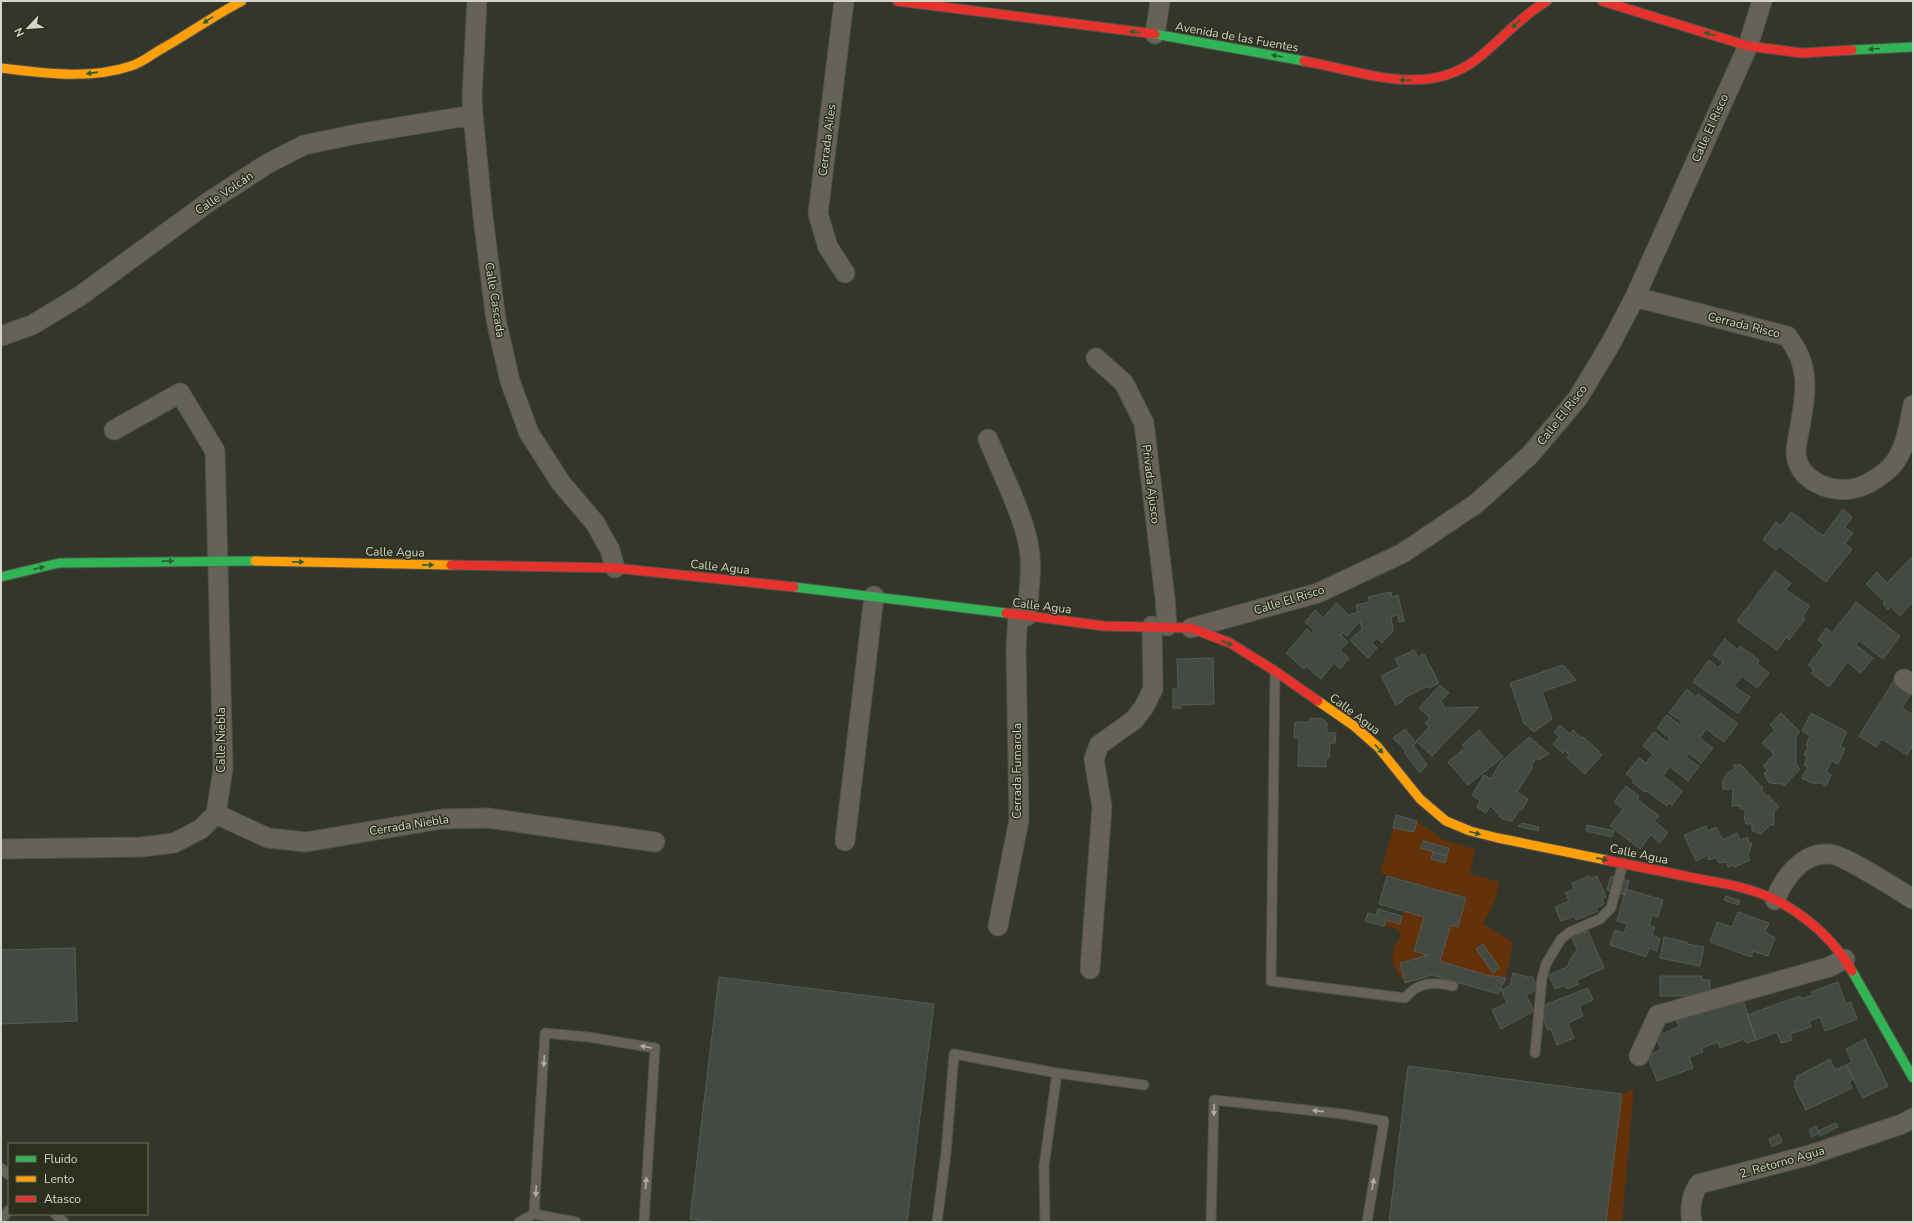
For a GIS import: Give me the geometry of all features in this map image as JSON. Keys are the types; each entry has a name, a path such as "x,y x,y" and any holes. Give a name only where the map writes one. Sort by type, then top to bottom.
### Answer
{"street":[{"path":"1,68 59,75 90,74 132,66 176,42 216,15 242,1"},
{"name":"Calle Cascada","path":"477,1 472,96 473,115 483,217 495,312 510,381 529,433 561,483 595,523 610,550 615,568"},
{"name":"Cerrada Ailes","path":"844,1 818,214 828,247 845,273"},
{"name":"Avenida de las Fuentes","path":"897,1 969,6 1155,34 1346,68 1395,80 1423,80 1449,75 1474,62 1534,7 1547,1"},
{"path":"1155,34 1160,1"},
{"path":"1602,1 1748,46 1772,50 1804,53 1913,47"},
{"name":"Calle El Risco","path":"1191,628 1318,593 1402,553 1477,503 1530,455 1578,398 1611,343 1635,297 1748,46 1762,1"},
{"name":"Calle Volcán","path":"1,336 32,325 80,296 210,201 267,164 304,145 357,134 473,115"},
{"name":"Cerrada Risco","path":"1635,297 1787,336 1797,349 1804,370 1805,393 1796,455 1803,471 1813,482 1831,488 1852,489 1872,482 1890,468 1903,449 1913,405"},
{"name":"Privada Ajusco","path":"1090,969 1102,807 1094,759 1099,745 1134,720 1144,707 1153,689 1160,626 1165,598 1144,423 1124,383 1096,358"},
{"name":"Calle Niebla","path":"114,430 180,393 215,451 223,769 216,814"},
{"name":"Cerrada Fumarola","path":"988,439 1021,518 1029,547 1031,565 1016,648 1019,820 998,926"},
{"name":"Calle Agua","path":"1,578 59,563 217,560 615,568 874,596 1104,626 1160,626 1191,628 1230,643 1275,671 1354,726 1378,747 1420,799 1446,820 1470,831 1498,838 1744,888 1775,900 1806,920 1821,932 1845,959 1911,1070"},
{"path":"845,841 874,596"},
{"path":"1,849 140,847 174,843 201,829 216,814"},
{"name":"Cerrada Niebla","path":"216,814 268,838 306,842 442,819 488,818 655,842"},
{"path":"1775,900 1781,886 1796,867 1806,859 1816,855 1831,854 1849,862 1913,899"},
{"path":"1639,1056 1658,1015 1829,967 1845,959"},
{"name":"2. Retorno Agua","path":"1692,1222 1690,1207 1699,1184 1810,1155 1908,1121"}],"lane":[{"path":"1275,671 1271,981 1405,998 1415,987 1428,983 1453,986"},
{"path":"1535,1052 1542,978 1546,964 1561,939 1570,932 1600,919 1611,908 1624,863"},
{"path":"534,1214 545,1033 588,1037 655,1048 644,1222"},
{"path":"937,1222 944,1167 954,1054 1058,1073 1144,1085"},
{"path":"1045,1222 1044,1166 1058,1073"},
{"path":"1211,1222 1214,1100 1343,1114 1384,1121 1367,1222"},
{"path":"2,1220 8,1211"},
{"path":"519,1222 534,1214 576,1222"},
{"path":"56,1215 64,1222"}],"shaded area":[{"path":"1417,821 1444,840 1475,849 1470,874 1500,882 1495,901 1483,924 1513,942 1506,978 1486,975 1440,961 1451,925 1458,927 1466,898 1380,873 1393,828 1414,832"},
{"path":"1404,911 1424,917 1414,950 1428,955 1400,963 1405,983 1397,972 1392,954 1400,937 1400,932 1395,928 1384,926 1386,920 1400,924"},
{"path":"1634,1089 1622,1222 1606,1222 1622,1094"}],"building":[{"path":"1843,509 1852,517 1845,527 1853,533 1845,544 1852,549 1826,582 1779,546 1776,550 1763,540 1776,522 1781,526 1791,512 1823,536"},
{"path":"1913,556 1913,602 1900,616 1891,607 1888,610 1883,604 1885,602 1866,584 1877,572 1887,583"},
{"path":"1775,571 1791,583 1786,590 1810,606 1802,617 1805,619 1789,640 1787,637 1777,650 1737,621"},
{"path":"1391,592 1392,597 1398,595 1404,621 1399,622 1398,615 1391,617 1393,631 1382,643 1377,638 1372,643 1377,648 1368,658 1350,640 1362,629 1360,621 1347,636 1343,633 1341,635 1348,642 1340,650 1349,658 1340,669 1334,663 1321,679 1306,666 1304,669 1286,653 1307,629 1311,633 1314,630 1305,622 1315,610 1323,618 1336,603 1349,615 1358,612 1356,605 1370,602 1368,597"},
{"path":"1856,602 1900,636 1883,659 1859,640 1856,645 1873,658 1861,673 1847,662 1829,687 1811,673 1814,670 1808,665 1824,645 1818,640 1826,628 1832,633"},
{"path":"1725,639 1738,650 1740,646 1759,660 1757,664 1769,673 1757,688 1742,676 1734,686 1750,697 1738,713 1693,682 1709,660 1718,668 1723,662 1713,655"},
{"path":"1414,650 1418,657 1424,654 1439,683 1429,688 1428,686 1402,699 1403,701 1396,705 1381,676 1399,667 1395,659"},
{"path":"1213,658 1214,704 1181,705 1181,708 1173,708 1173,689 1178,689 1177,659"},
{"path":"1563,665 1576,680 1542,692 1552,719 1534,732 1524,723 1510,683"},
{"path":"1895,679 1913,690 1902,708 1913,715 1913,745 1907,755 1882,739 1876,747 1859,736"},
{"path":"1440,685 1449,693 1441,701 1445,708 1479,707 1432,756 1416,741 1429,727 1425,723 1430,718 1419,708"},
{"path":"1687,689 1696,697 1698,694 1738,724 1724,742 1706,729 1700,738 1713,748 1701,763 1689,753 1686,757 1699,766 1688,781 1670,767 1663,776 1682,791 1672,805 1669,803 1667,806 1632,782 1634,780 1626,774 1639,758 1646,763 1653,754 1643,746 1654,732 1667,742 1670,738 1657,728 1667,715 1680,725 1682,722 1669,713"},
{"path":"1781,713 1800,732 1796,736 1796,764 1800,769 1784,786 1782,784 1769,783 1764,773 1768,771 1763,766 1774,754 1762,743 1775,730 1770,725"},
{"path":"1811,713 1847,732 1840,746 1845,749 1838,764 1832,761 1826,772 1831,775 1826,786 1821,783 1811,783 1802,778 1808,767 1804,765 1807,757 1804,755 1810,736 1802,731"},
{"path":"1310,718 1323,719 1327,723 1327,733 1336,733 1335,743 1330,743 1329,758 1326,758 1326,767 1298,766 1299,738 1294,738 1295,722 1310,722"},
{"path":"1560,725 1570,734 1573,730 1582,738 1583,737 1602,755 1585,774 1567,758 1569,755 1565,751 1563,753 1553,744 1559,737 1554,732"},
{"path":"1405,729 1416,743 1413,745 1427,765 1420,773 1404,752 1406,751 1393,738"},
{"path":"1479,730 1503,757 1468,785 1448,762 1465,748 1462,745"},
{"path":"1529,737 1549,754 1538,760 1536,758 1531,766 1533,767 1517,792 1528,799 1522,810 1520,809 1513,820 1509,821 1501,818 1490,806 1486,813 1477,807 1480,801 1472,795 1484,775 1491,779 1500,763"},
{"path":"1734,765 1741,765 1763,788 1761,790 1766,796 1768,795 1779,807 1774,810 1774,825 1770,825 1761,834 1752,831 1752,824 1746,824 1744,816 1746,809 1740,809 1740,806 1732,806 1733,789 1723,789 1723,780 1727,773 1734,769"},
{"path":"1626,786 1639,796 1637,799 1659,816 1654,821 1668,832 1660,843 1651,835 1640,849 1610,826 1623,809 1614,802"},
{"path":"1396,815 1417,821 1414,832 1393,828"},
{"path":"1522,823 1539,827 1538,831 1518,826"},
{"path":"1587,825 1614,831 1612,837 1586,831"},
{"path":"1706,826 1708,831 1716,827 1723,840 1737,833 1740,840 1747,837 1750,844 1752,843 1748,855 1750,860 1735,867 1734,865 1728,867 1726,862 1719,863 1716,857 1709,860 1707,855 1696,861 1684,835"},
{"path":"1423,841 1449,848 1447,856 1421,848"},
{"path":"1433,852 1447,856 1445,863 1431,859"},
{"path":"1387,876 1466,898 1458,927 1451,925 1440,961 1486,975 1506,978 1498,994 1432,975 1405,983 1400,963 1428,955 1414,951 1424,917 1379,904"},
{"path":"1589,876 1591,879 1597,876 1606,897 1602,899 1604,904 1596,908 1598,911 1576,920 1574,916 1561,921 1555,907 1569,901 1565,893 1574,889 1572,883"},
{"path":"1611,876 1629,881 1625,895 1607,890"},
{"path":"1626,889 1663,900 1658,917 1652,915 1649,925 1655,927 1652,935 1660,938 1657,951 1649,948 1646,957 1610,945 1615,930 1624,933 1627,924 1617,921"},
{"path":"1726,896 1740,901 1738,905 1724,900"},
{"path":"1378,909 1402,916 1400,924 1386,920 1384,926 1365,921 1368,913 1376,915"},
{"path":"1738,912 1769,923 1765,932 1775,938 1768,956 1753,951 1751,957 1710,942 1717,922 1732,927"},
{"path":"1588,931 1604,968 1577,980 1579,984 1567,989 1565,985 1555,989 1549,975 1567,967 1577,950 1572,938"},
{"path":"1664,937 1687,942 1687,944 1704,947 1700,966 1660,958"},
{"path":"1483,944 1500,968 1493,973 1476,949"},
{"path":"75,948 77,1021 1,1024 1,950"},
{"path":"1513,973 1529,977 1532,976 1538,989 1526,995 1534,1011 1501,1029 1492,1010 1507,1003 1501,990 1510,986"},
{"path":"1660,976 1702,976 1702,980 1710,980 1710,996 1660,996"},
{"path":"719,977 934,1004 907,1222 717,1222 690,1219"},
{"path":"1838,982 1846,1004 1851,1002 1857,1019 1825,1031 1820,1017 1809,1021 1811,1027 1790,1034 1792,1040 1781,1043 1777,1032 1756,1040 1747,1015 1800,996 1801,999 1813,995 1811,992"},
{"path":"1588,988 1593,1000 1579,1006 1583,1016 1568,1023 1574,1038 1557,1045 1551,1029 1548,1030 1542,1017 1546,1016 1542,1006"},
{"path":"1742,996 1756,1040 1746,1043 1744,1039 1720,1048 1718,1042 1702,1048 1703,1052 1689,1057 1693,1068 1657,1081 1647,1055 1661,1050 1656,1036 1679,1027 1676,1019"},
{"path":"1865,1039 1888,1086 1863,1098 1846,1065 1852,1062 1846,1049"},
{"path":"1830,1059 1835,1070 1846,1065 1854,1079 1849,1081 1852,1088 1806,1110 1794,1086 1796,1085 1794,1081 1797,1080 1796,1077"},
{"path":"1408,1066 1622,1094 1606,1222 1389,1222"},
{"path":"1836,1123 1838,1127 1820,1136 1818,1131"},
{"path":"1816,1126 1819,1133 1812,1137 1809,1130"},
{"path":"1779,1134 1782,1142 1772,1147 1769,1139"}],"traffic: fast":[{"path":"1155,34 1304,61"},
{"path":"1852,50 1913,47"},
{"path":"1,577 59,563 255,561"},
{"path":"794,587 1006,613"},
{"path":"1852,971 1913,1078"}],"traffic: slow":[{"path":"1,68 50,73 83,74 99,73 131,66 142,61 242,1"},
{"path":"255,561 451,565"},
{"path":"1318,701 1354,726 1378,747 1420,799 1446,821 1470,831 1498,838 1606,860"}],"traffic: jam":[{"path":"897,1 1155,34"},
{"path":"1304,61 1393,79 1415,80 1436,78 1457,71 1477,59 1519,21 1547,1"},
{"path":"1602,1 1748,46 1802,53 1852,50"},
{"path":"451,565 615,568 794,587"},
{"path":"1006,613 1104,626 1191,628 1230,643 1275,671 1318,701"},
{"path":"1606,860 1737,886 1775,900 1791,909 1819,930 1843,956 1852,971"}]}
